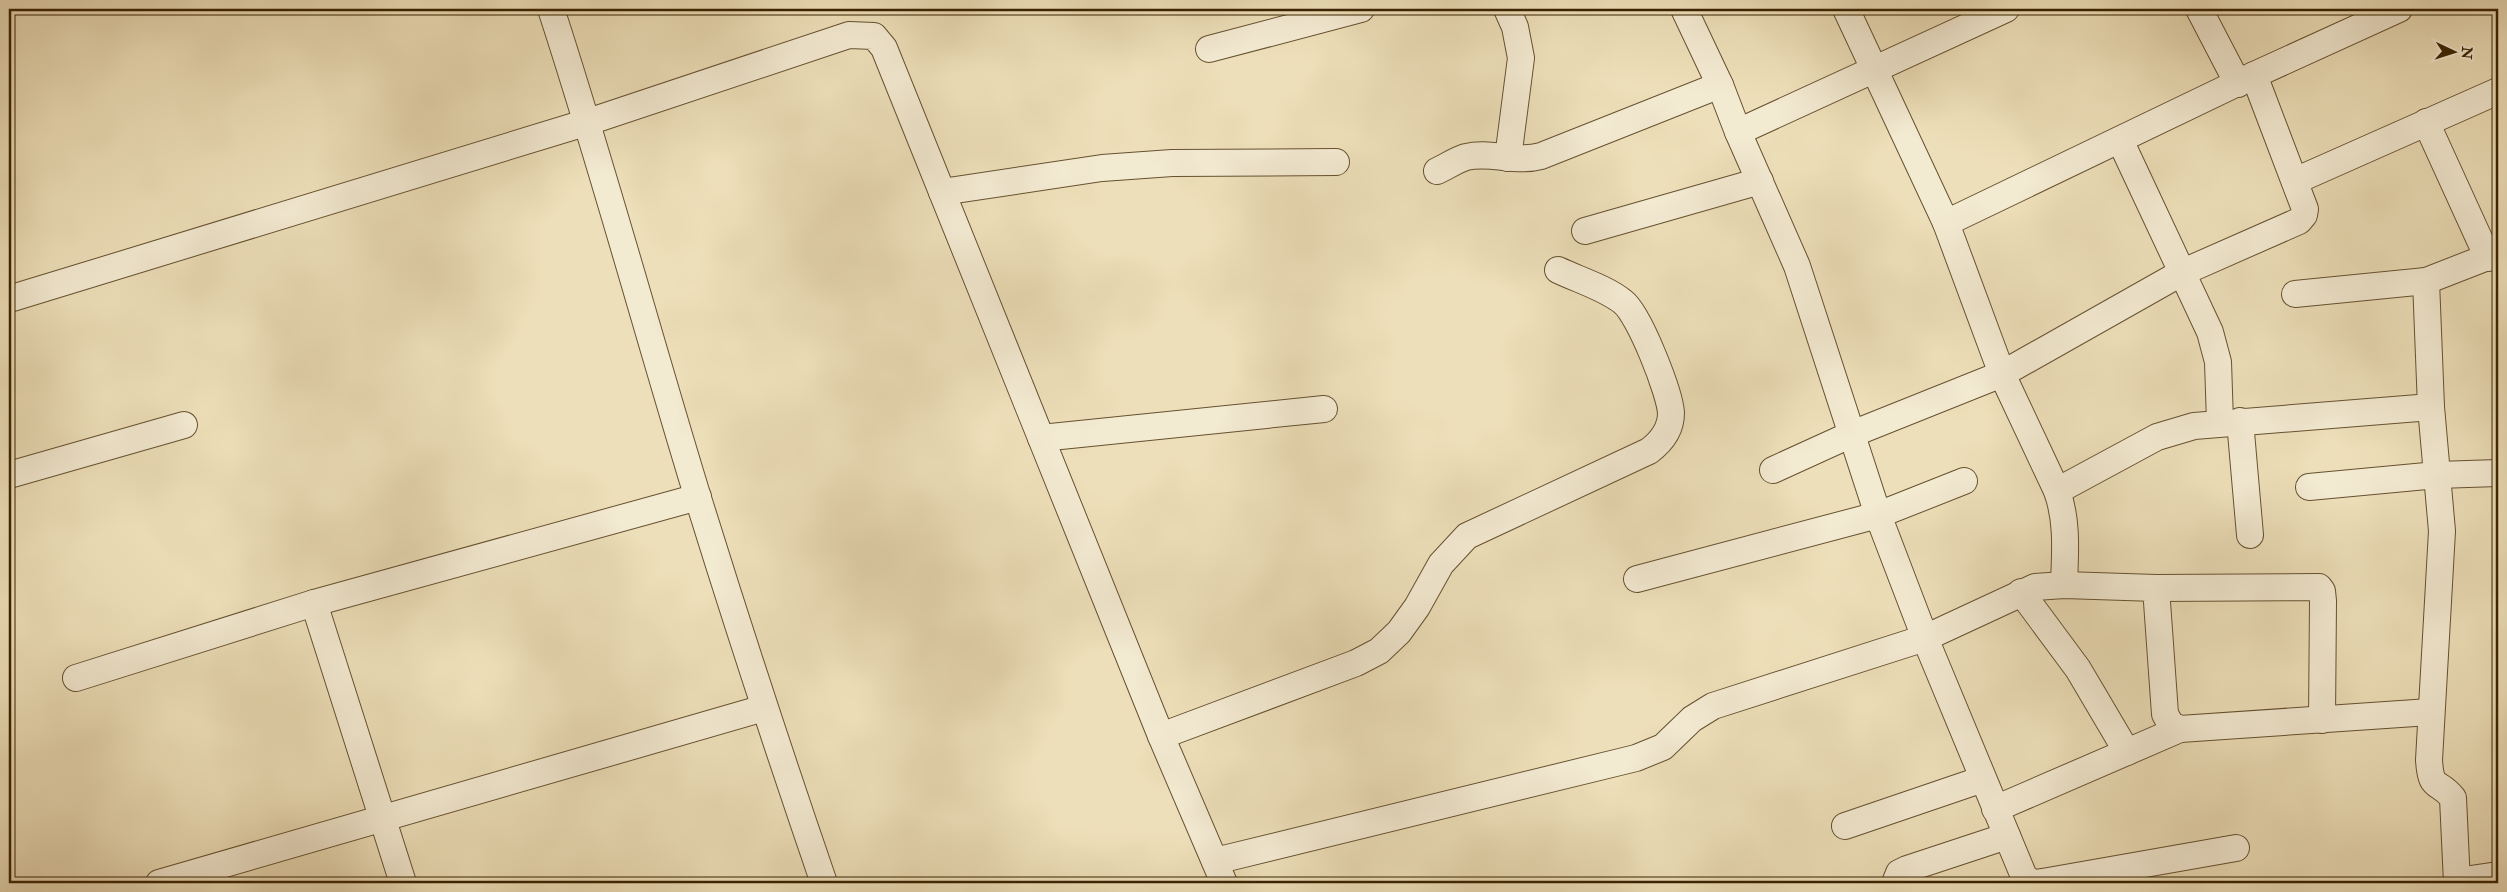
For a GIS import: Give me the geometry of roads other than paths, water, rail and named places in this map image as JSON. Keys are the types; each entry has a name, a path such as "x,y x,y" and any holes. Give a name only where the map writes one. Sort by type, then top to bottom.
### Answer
{"street":[{"path":"551,9 588,122 698,497 764,708 824,883"},
{"path":"1507,9 1515,26 1521,58 1508,158"},
{"path":"1684,9 1720,85 1738,132 1808,295 1878,515 1925,638 2025,879 2035,883 2236,848"},
{"path":"1846,9 1946,223 2002,374 2057,490 2063,508 2065,529 2064,585"},
{"path":"1738,132 2006,9"},
{"path":"1773,470 1852,434 2002,374 2182,273 2299,220 2304,215 2305,209 2295,181 2246,80 2199,9"},
{"path":"1209,49 1347,10"},
{"path":"1946,223 2388,11"},
{"path":"9,299 588,122 849,35 874,36 884,48 1161,736 1220,872 1636,758 1663,747 1692,719 1713,706 1925,638 2035,587 2064,585 2156,588 2319,587 2322,591 2323,601 2322,720"},
{"path":"1437,172 1465,158 1483,156 1532,159 1720,85"},
{"path":"2295,181 2498,91"},
{"path":"2295,294 2426,281 2493,256 2426,122"},
{"path":"2120,140 2215,348 2250,536"},
{"path":"942,192 1102,168 1172,163 1336,162"},
{"path":"1586,231 1760,181"},
{"path":"1161,736 1356,663 1379,652 1399,632 1417,607 1441,564 1456,545 1467,536 1650,451 1660,443 1668,429 1671,414 1668,399 1639,322 1622,301 1558,270"},
{"path":"2426,281 2431,407 2442,552 2430,712 2429,768 2435,785 2448,792 2453,798 2457,882 2498,875"},
{"path":"2057,490 2157,438 2194,426 2431,407"},
{"path":"1041,438 1324,409"},
{"path":"9,475 184,425"},
{"path":"2309,487 2437,476 2498,473"},
{"path":"1637,579 1878,515 1964,481"},
{"path":"76,678 314,603 698,497"},
{"path":"2156,588 2165,714 2171,725 2180,729"},
{"path":"2022,592 2083,677 2127,752"},
{"path":"314,603 403,883"},
{"path":"159,883 764,708"},
{"path":"1996,809 2180,729 2430,712"},
{"path":"1845,826 1983,779"},
{"path":"1895,883 1899,873 1907,869 2006,836"}]}
